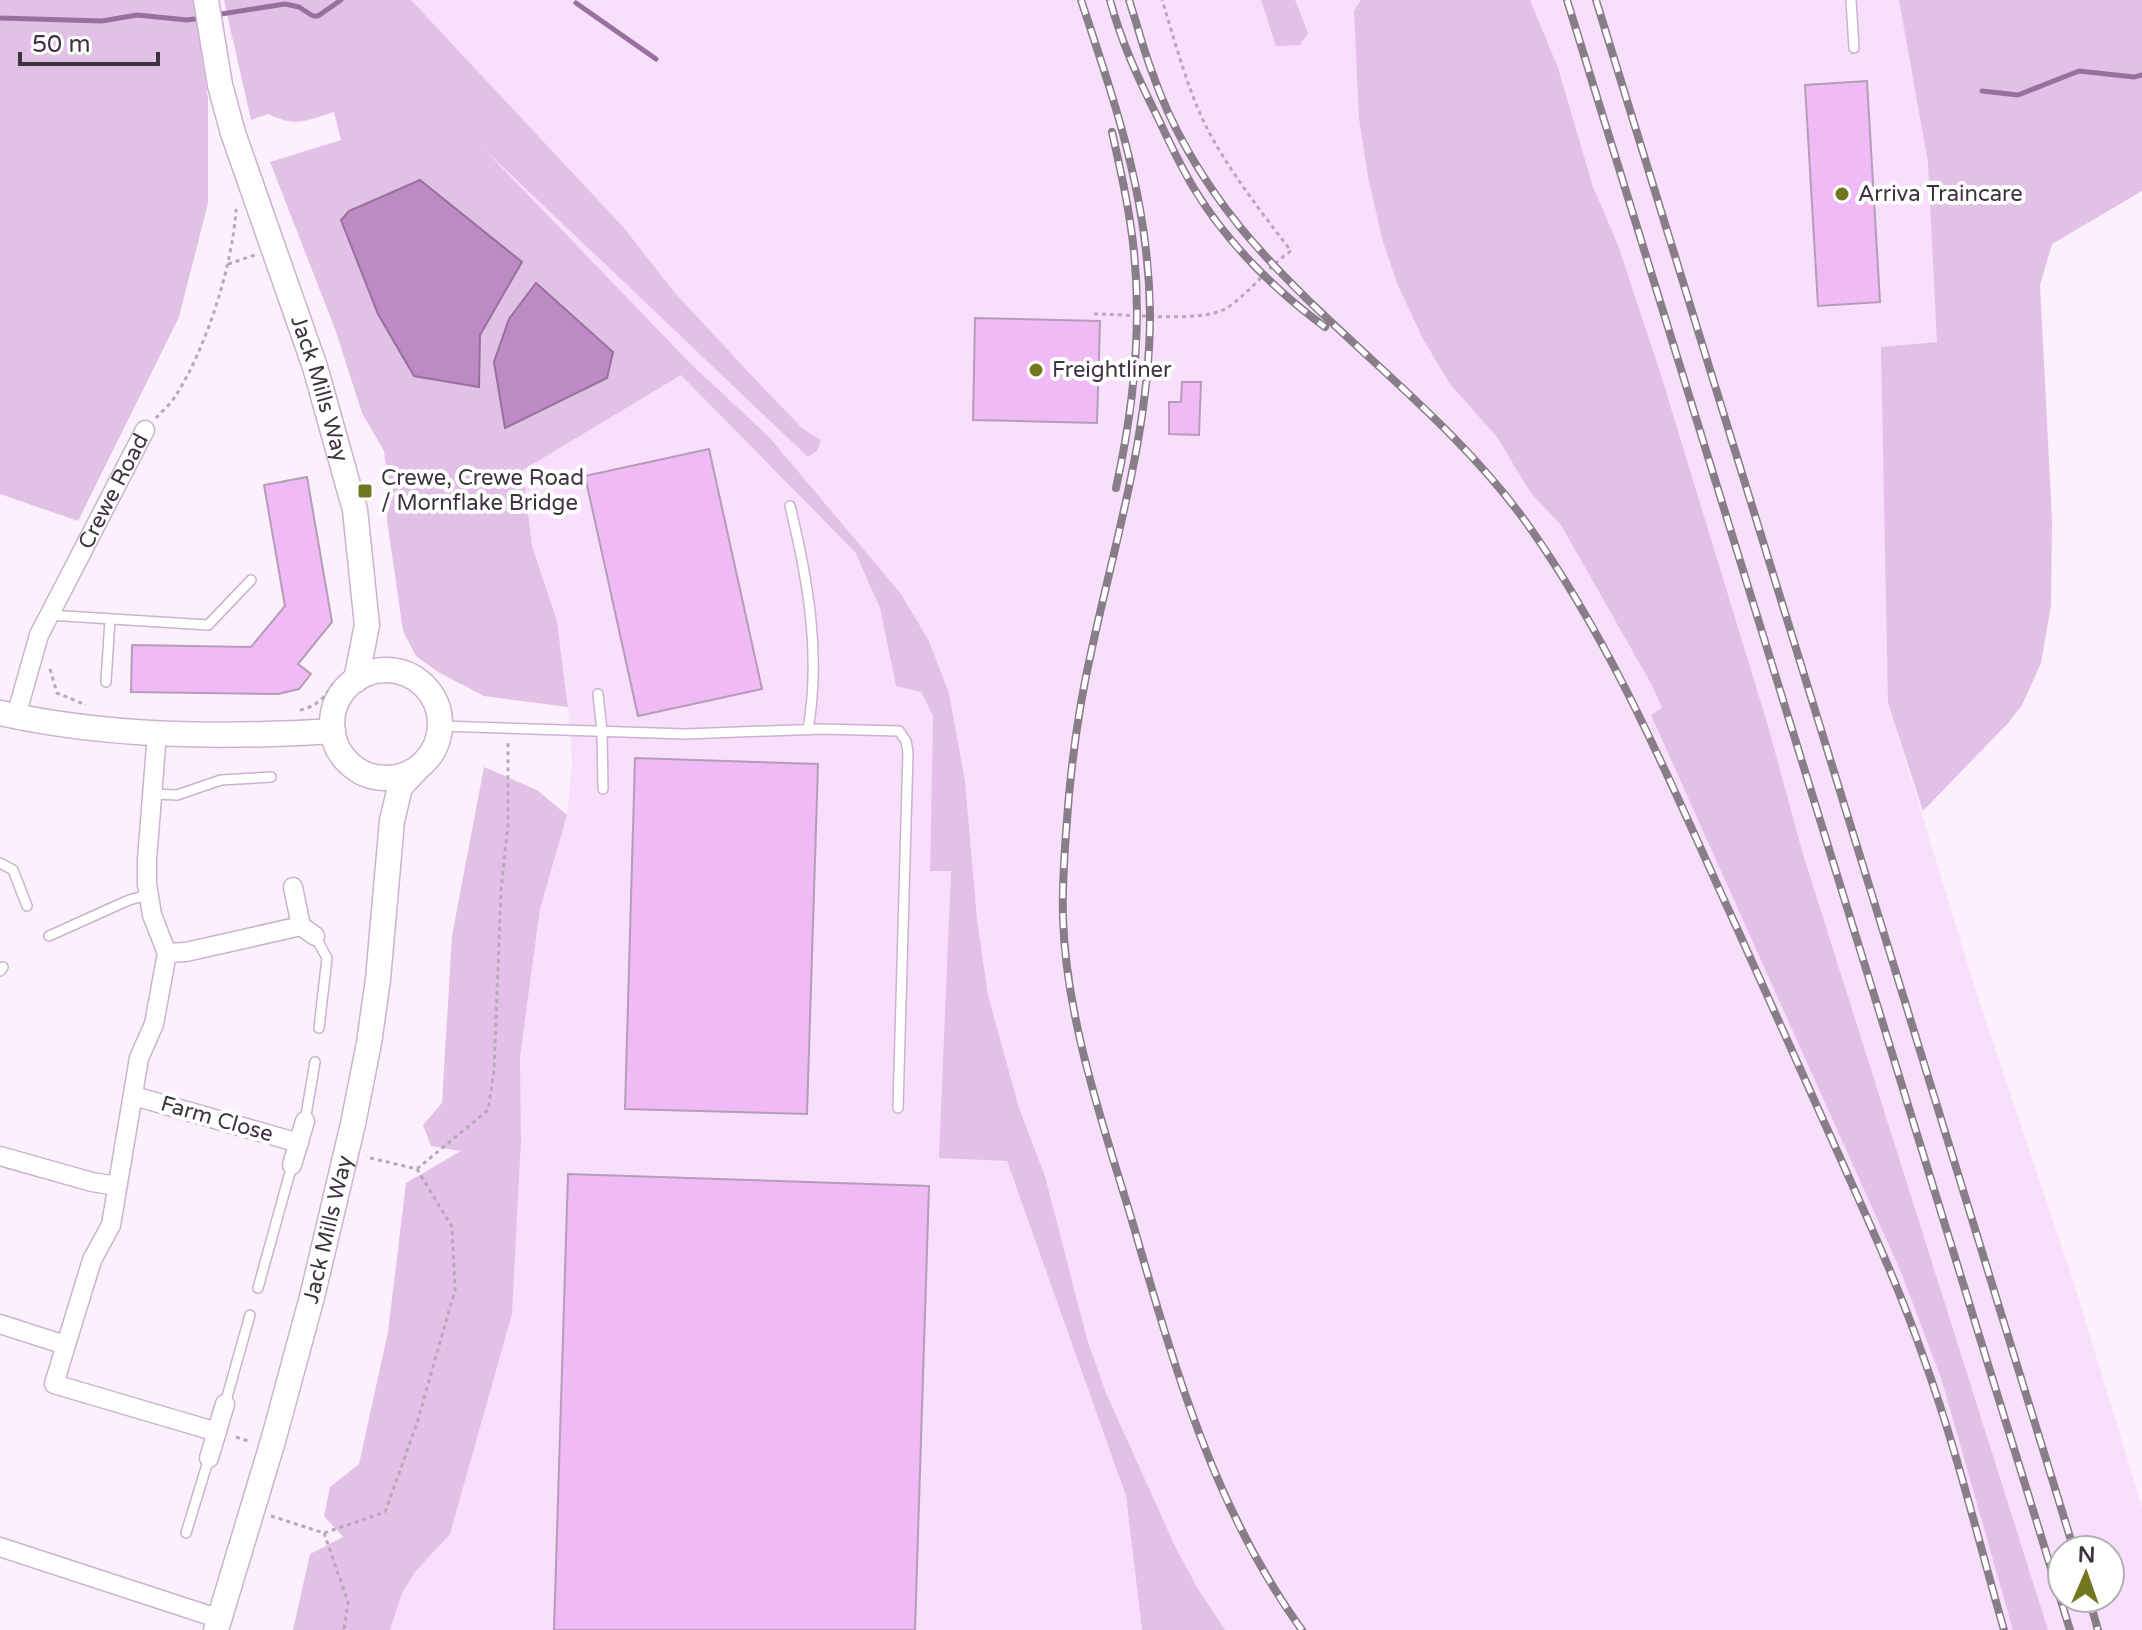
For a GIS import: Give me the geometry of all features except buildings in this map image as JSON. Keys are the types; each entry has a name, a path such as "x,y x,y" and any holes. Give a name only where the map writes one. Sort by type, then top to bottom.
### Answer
{"main road":[{"name":"Jack Mills Way","path":"207,11 220,85 241,160 331,417 355,510 367,625 395,671"},
{"name":"Jack Mills Way","path":"348,675 367,625"},
{"path":"395,671 413,677 428,690 438,707 441,726 429,758 416,770 397,777 376,777 360,771 347,761 333,731 334,712 348,675 395,671"},
{"name":"Crewe Road","path":"8,714 85,727 157,733 278,735 333,731"},
{"name":"Jack Mills Way","path":"218,1625 271,1448 347,1153 378,979 392,821 400,787 416,770"},
{"name":"Jack Mills Way","path":"376,777 392,821"}],"street":[{"name":"Crewe Road","path":"8,714 49,615 145,430"},
{"path":"157,733 147,860 148,895 152,915 167,953 154,1024 139,1058 111,1225 92,1260 54,1384 217,1432"},
{"path":"167,953 308,931 293,887"},
{"name":"Farm Close","path":"134,1096 299,1143"},
{"name":"Farm Close","path":"292,1165 305,1121"},
{"path":"0,1156 117,1186"},
{"path":"0,1324 65,1345"},
{"path":"209,1458 225,1404"},
{"path":"0,1547 218,1625"}],"lane":[{"path":"1851,0 1854,48"},
{"path":"790,506 805,566 811,615 815,691 808,730"},
{"path":"49,615 208,625 251,580"},
{"path":"106,682 110,619"},
{"path":"598,694 603,789"},
{"path":"441,726 685,734 899,731 906,741 908,752 898,1108"},
{"path":"154,794 177,795 221,780 271,777"},
{"path":"0,863 13,870 27,906"},
{"path":"49,936 129,900 148,895"},
{"path":"308,931 327,958 319,1028"},
{"path":"305,1121 315,1062"},
{"path":"258,1288 292,1165"},
{"path":"225,1404 250,1315"},
{"path":"186,1533 209,1458"}],"path":[{"path":"1094,314 1190,317 1223,310 1291,251 1246,192 1209,132 1162,0"},
{"name":"Crewe Road","path":"145,430 175,397 194,361 228,264 236,211 234,197"},
{"path":"236,211 241,222"},
{"path":"228,264 255,255 250,244"},
{"path":"47,661 57,693 86,705"},
{"path":"292,711 306,709 348,675"},
{"path":"417,1169 488,1110 494,1071 501,890 508,825 508,728"},
{"path":"252,1510 324,1533 385,1512 417,1423 455,1290 452,1227 417,1169 347,1153"},
{"path":"217,1432 271,1448"},
{"path":"324,1533 348,1602 344,1630"}],"shaded area":[{"path":"0,0 194,0 208,98 208,203 179,317 78,521 0,494"},
{"path":"224,0 411,0 624,228 674,292 752,376 802,428 821,440 817,451 808,457 481,146 689,362 770,438 901,594 929,641 949,693 965,781 977,919 988,995 1019,1108 1045,1176 1087,1339 1106,1393 1175,1546 1225,1630 1142,1630 1126,1496 1007,1161 939,1158 951,871 930,871 933,716 921,692 896,686 880,608 855,552 681,375 523,470 532,546 557,621 568,707 484,696 438,672 416,656 403,631 387,520 384,451 362,413 335,329 270,162 341,140 334,112 295,122 268,114 251,120"},
{"path":"226,0 2019,0 1989,719 1888,704 1978,998 2072,1277 2142,1507 2142,1630 1225,1630 1175,1546 1106,1393 1087,1339 1045,1176 1019,1108 988,995 977,919 965,781 949,693 929,641 901,594 770,438 689,362 381,43 231,40"},
{"path":"1261,0 1295,0 1308,33 1300,45 1276,46"},
{"path":"1361,0 1530,0 1558,68 1593,187 1618,245 1660,372 1768,726 1802,851 2048,1630 2013,1630 1942,1381 1901,1272 1651,715 1662,708 1653,687 1561,525 1530,492 1497,437 1450,384 1423,339 1397,283 1383,242 1368,177 1359,118 1354,11"},
{"path":"1899,0 2142,0 2142,191 2052,244 2040,285 2052,520 2051,605 2041,663 2022,705 2009,722 1923,811 1888,703 1881,347 1937,342 1928,162"},
{"path":"420,180 522,262 480,335 479,387 414,376 378,314 341,220 349,211"},
{"path":"536,283 613,352 607,378 505,428 494,362 509,319"},
{"path":"681,374 855,552 880,608 896,686 921,692 933,716 930,870 951,870 940,1157 1007,1161 1126,1496 1142,1630 390,1630 402,1593 415,1572 450,1534 512,1314 521,1141 520,1057 540,909 567,815 572,763 567,692 557,621 532,546 523,470"},
{"path":"484,767 537,790 567,815 540,909 520,1057 521,1141 512,1314 450,1534 415,1572 402,1593 390,1630 293,1630 310,1554 343,1537 324,1516 330,1487 359,1464 388,1332 406,1183 461,1151 431,1146 423,1125 442,1103 452,936"}],"waterway":[{"path":"215,15 285,4 318,16 341,0"},
{"path":"576,3 656,59"},
{"path":"0,18 102,21 137,15 187,20 201,18"},
{"path":"1982,91 2018,95 2079,71 2134,77 2142,75"}],"railway":[{"path":"1081,0 1118,116 1137,192 1144,232 1150,314 1138,441 1087,671 1075,740 1063,876 1063,918 1071,995 1088,1073 1181,1383 1221,1486 1244,1535 1271,1584 1302,1630"},
{"path":"1110,0 1142,86 1184,172 1208,210 1254,265 1325,327"},
{"path":"1129,0 1169,113 1189,153 1226,209 1274,266 1461,445 1496,484 1560,572 1616,670 1689,823 1902,1301 1946,1426 2004,1630"},
{"path":"1567,0 2070,1630"},
{"path":"1596,0 2069,1534"},
{"path":"1112,132 1132,237 1137,311 1131,400 1116,488"},
{"path":"2094,1614 2098,1630"}],"place":[{"name":"Arriva Traincare","path":"1842,194"},
{"name":"Freightliner","path":"1036,370"},
{"name":"Crewe, Crewe Road / Mornflake Bridge","path":"365,491"}]}
